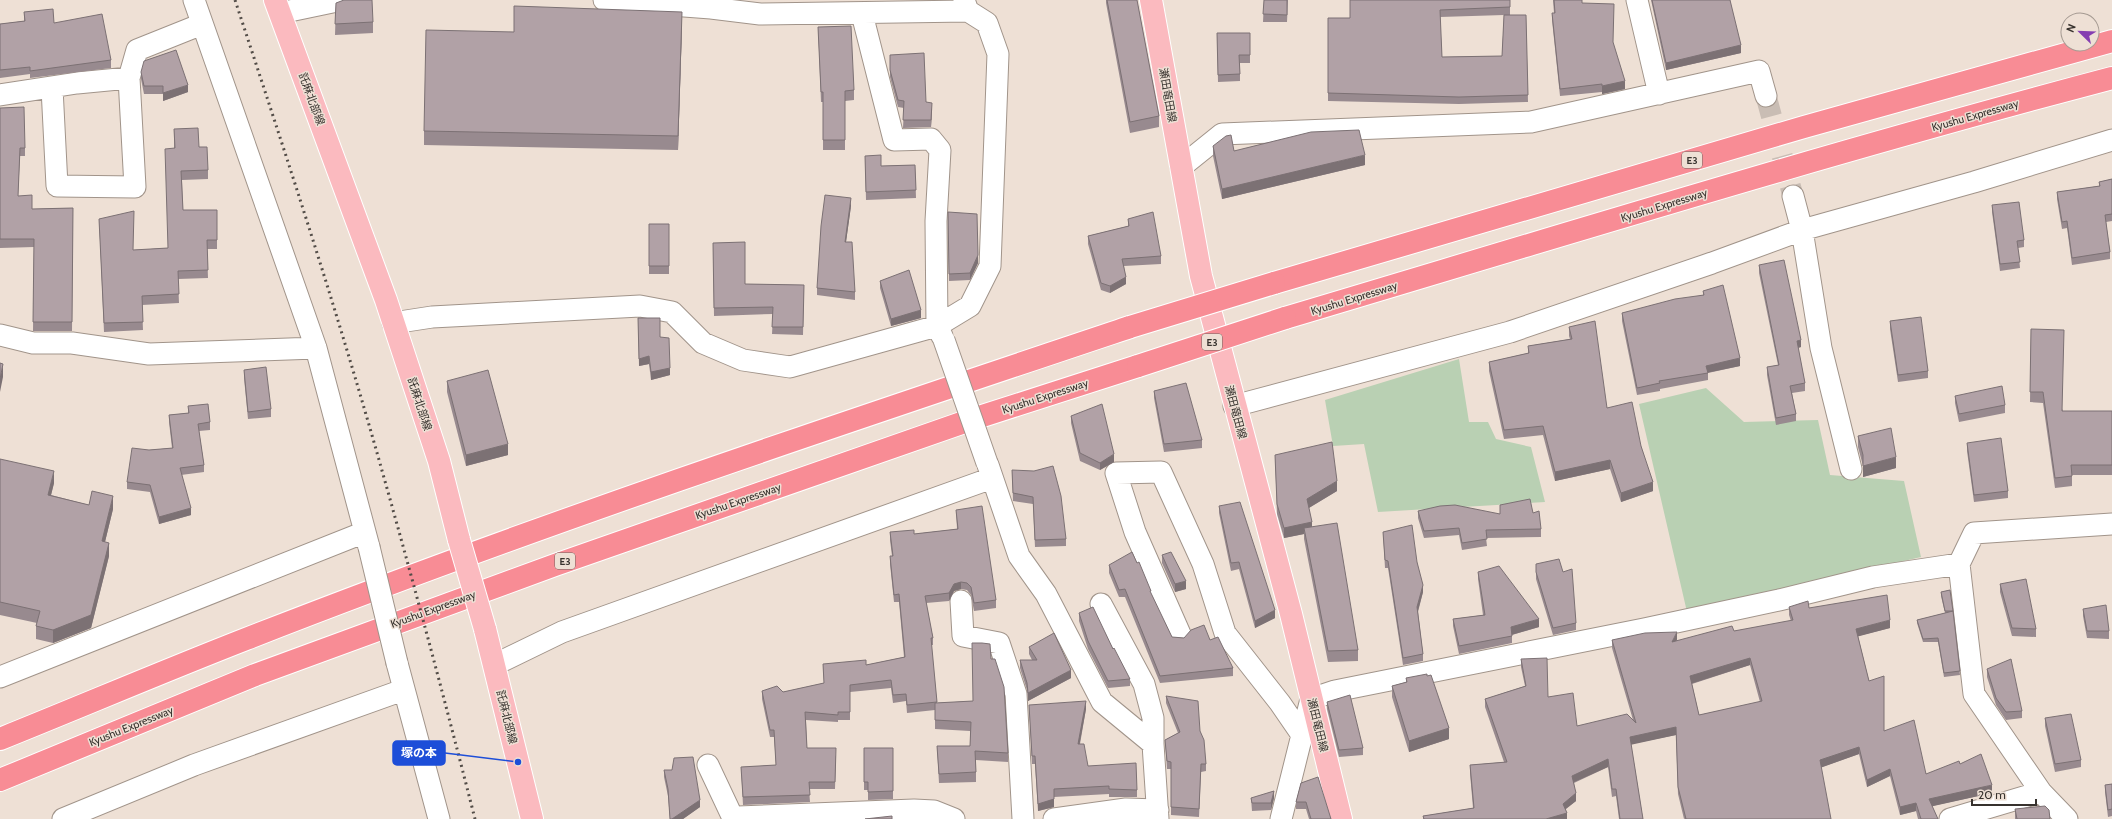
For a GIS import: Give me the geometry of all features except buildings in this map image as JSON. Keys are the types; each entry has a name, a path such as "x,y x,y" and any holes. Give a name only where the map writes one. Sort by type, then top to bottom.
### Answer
{"highway":[{"name":"E3","path":"0,739 246,638 545,528 836,425 1130,327 1812,124 2112,41"},
{"name":"Kyushu Expressway","path":"0,780 255,675 555,565 973,419 1285,318 1716,190 2018,103 2112,78"}],"main road":[{"name":"瀬田竜田線","path":"1151,0 1201,276 1234,406 1291,614 1341,819"},
{"name":"託麻北部線","path":"278,7 393,323 439,461 485,629 532,819"}],"street":[{"path":"194,0 316,348 367,539 397,663 438,819"},
{"path":"278,7 342,0"},
{"path":"393,323 432,317 640,306 672,312 703,343 743,360 790,367 940,333 970,306 990,266 998,54 986,23 966,5 862,14 760,14 711,8 604,0"},
{"path":"1637,0 1659,94"},
{"path":"862,14 894,140 931,140 940,150 936,221 940,333 990,470 1019,556 1046,594 1102,702 1153,744"},
{"path":"52,88 57,186 135,187 129,78 137,50 202,24"},
{"path":"1181,167 1222,134 1531,122 1759,71 1766,96"},
{"path":"0,95 77,83 129,78"},
{"path":"1234,406 1510,332 1712,263 1802,230 1974,182 2112,140"},
{"path":"1793,196 1802,230 1821,348 1851,469"},
{"path":"0,336 33,343 72,343 149,354 316,348"},
{"path":"494,665 562,632 990,470"},
{"path":"1180,634 1135,532 1116,473 1161,472 1203,564 1225,633 1280,703 1302,736"},
{"path":"2067,819 2040,792 1974,694 1959,564 1974,533 2112,524"},
{"path":"0,677 367,539"},
{"path":"1281,819 1311,699 1335,691 1764,604 1873,577 1959,564"},
{"path":"961,601 963,636 999,643 1016,694 1023,819"},
{"path":"1054,819 1126,809 1158,815 1153,744 1154,718 1144,684 1101,604"},
{"path":"63,819 194,765 404,690"},
{"path":"708,766 732,816 738,818 914,815 934,810 954,819"},
{"path":"1950,819 2040,792"}],"green space":[{"path":"1459,359 1469,422 1488,422 1496,439 1531,447 1545,502 1378,512 1364,444 1333,446 1325,400"},
{"path":"1706,388 1744,422 1818,420 1830,475 1904,481 1921,557 1687,612 1639,404"}],"tunnel":[{"path":"1766,96 1793,196"}],"railway":[{"path":"235,0 311,233 364,408 441,687 475,819"}],"place":[{"name":"塚の本","path":"518,762"}]}
